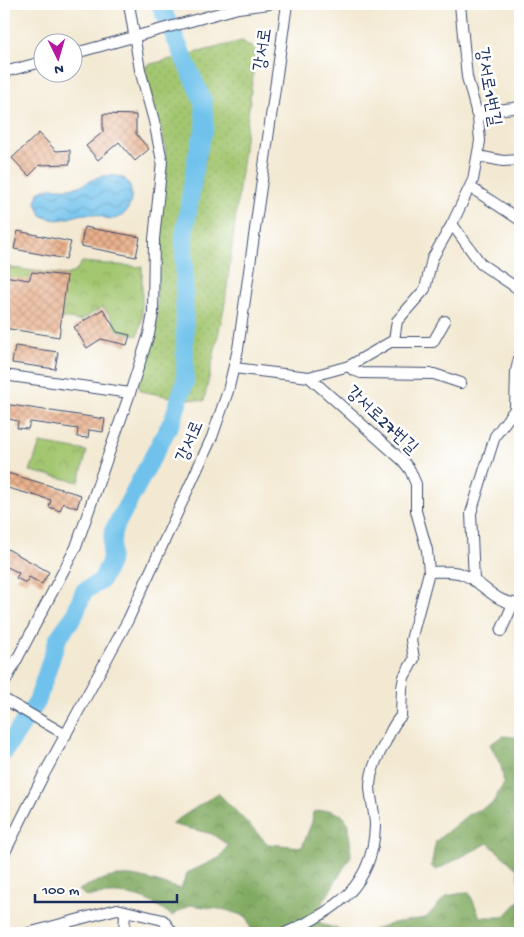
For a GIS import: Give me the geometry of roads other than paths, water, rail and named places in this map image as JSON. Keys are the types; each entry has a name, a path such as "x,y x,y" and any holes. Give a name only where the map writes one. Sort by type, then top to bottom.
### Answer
{"street":[{"path":"4,684 76,547 130,393 149,334 153,314 154,239 162,161 134,37 129,4"},
{"path":"82,51 238,8 270,4"},
{"name":"강서로","path":"4,854 42,778 128,620 212,438 234,368 251,262 287,4"},
{"name":"강서로1번길","path":"392,342 397,321 425,290 432,258 452,224 470,187 478,156 480,141 464,59 460,4"},
{"path":"4,72 32,65"},
{"path":"476,113 520,106"},
{"path":"478,156 503,161 520,160"},
{"path":"470,187 520,220"},
{"path":"452,224 481,264 520,290"},
{"path":"234,368 309,376 348,366 392,342 433,342 444,321"},
{"path":"474,581 471,513 495,436 515,409 516,371 520,354"},
{"path":"348,366 361,373 434,374 461,383"},
{"path":"4,375 130,393"},
{"name":"강서로27번길","path":"285,933 304,925 331,909 360,882 368,862 375,826 370,786 374,762 393,725 401,716 404,677 414,659 411,640 428,572 427,550 416,511 416,484 410,470 403,461 309,376"},
{"path":"428,572 464,574 486,591 517,604 501,631"},
{"path":"5,699 66,735"},
{"path":"28,933 117,909 125,913 163,920 173,933"},
{"path":"124,933 125,913"}],"water":[{"path":"100,176 120,177 129,184 131,189 130,205 120,217 109,219 86,214 56,220 41,215 36,203 38,192 50,188 77,187"}],"waterway":[{"path":"4,752 37,702 58,638 74,616 84,591 101,581 110,562 113,531 173,419 185,382 184,237 197,154 205,127 203,101 160,4"}]}
